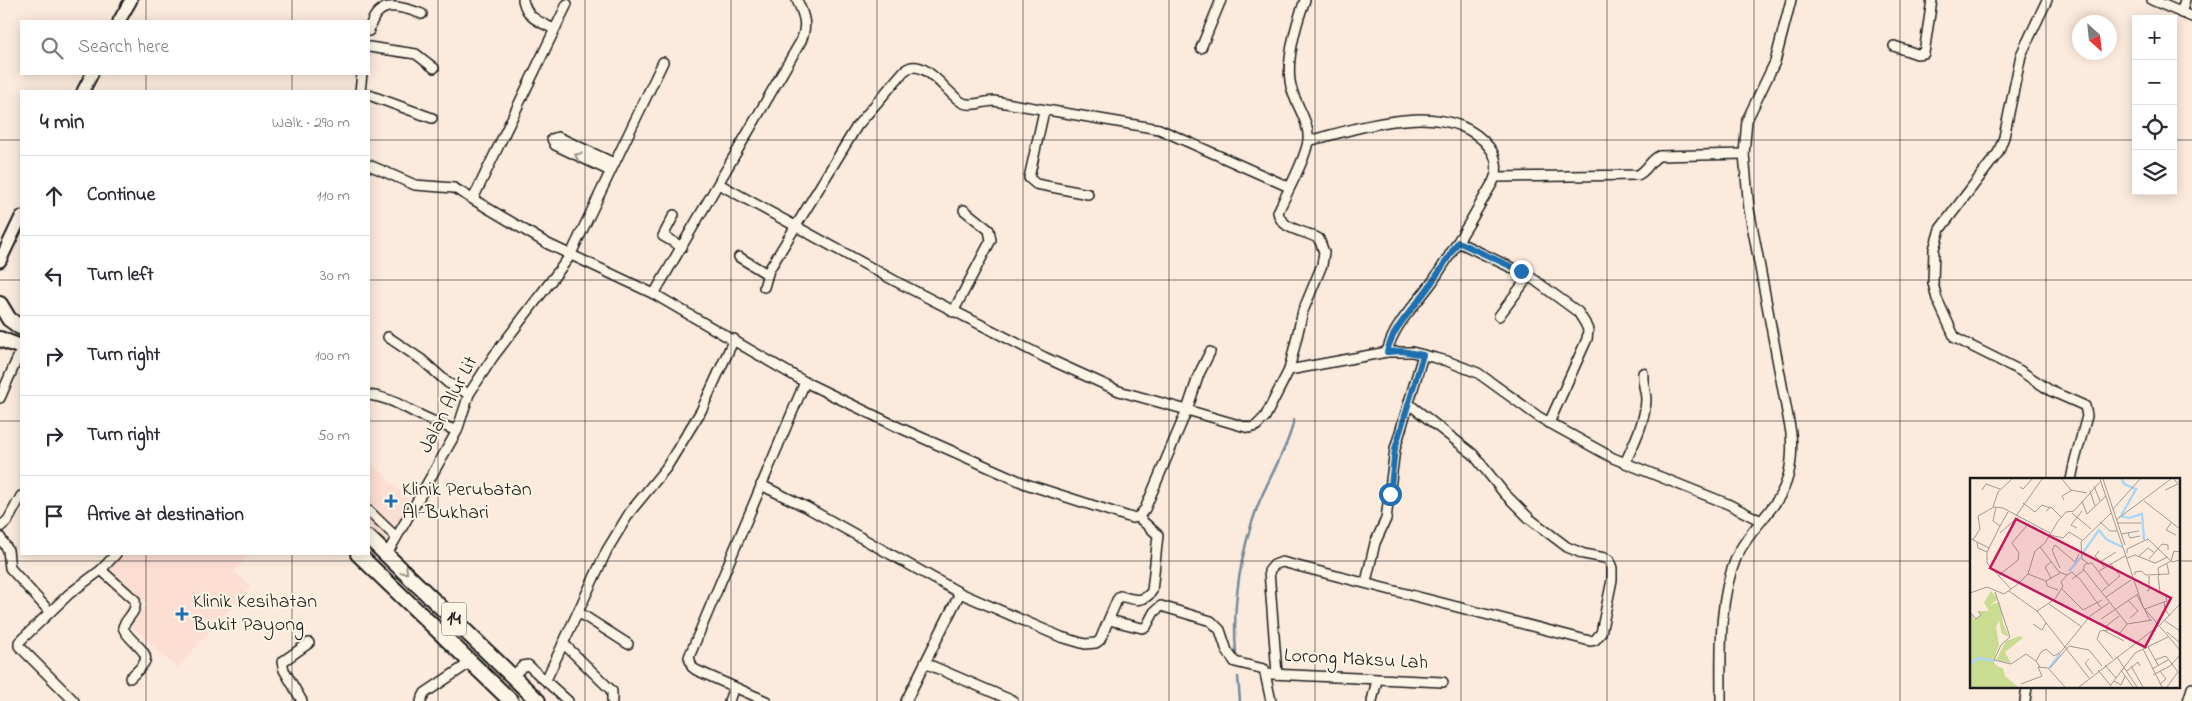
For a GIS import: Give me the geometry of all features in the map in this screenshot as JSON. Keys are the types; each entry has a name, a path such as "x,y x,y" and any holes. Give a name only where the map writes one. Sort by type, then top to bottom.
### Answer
{"highway":[{"path":"0,304 9,319 20,326"},
{"path":"0,319 20,327"},
{"path":"0,340 14,347"},
{"name":"14","path":"370,539 538,701"},
{"name":"14","path":"359,555 511,701"}],"main road":[{"path":"120,20 131,0"},
{"path":"84,90 91,75"},
{"path":"0,261 20,219"}],"street":[{"path":"523,0 526,12 530,16 554,29"},
{"path":"654,294 805,32 805,21 797,0"},
{"path":"1201,48 1220,0"},
{"path":"719,184 794,227 953,312 1098,383 1119,392 1249,428 1256,426 1265,416 1289,370 1303,311 1322,265 1324,252 1319,239 1286,225 1279,218 1278,212 1308,141 1306,125 1291,88 1290,73 1296,27 1305,0"},
{"path":"1721,701 1721,651 1729,581 1737,556 1745,542 1778,498 1786,484 1792,451 1792,433 1749,209 1744,154 1747,120 1773,67 1791,0"},
{"path":"1894,46 1917,54 1924,53 1932,0"},
{"path":"2047,0 2021,55 2002,146 1940,229 1936,239 1933,283 1940,308 1955,338 2019,370 2051,391 2085,406 2087,416 2074,460 2072,478"},
{"path":"2152,0 2192,17"},
{"path":"2181,13 2185,0"},
{"path":"370,26 376,12 387,5 394,4 422,14"},
{"path":"473,199 567,4"},
{"path":"370,47 416,54 434,68"},
{"name":"Jalan Alur Lit","path":"387,554 457,431 469,394 493,357 570,256 663,62"},
{"path":"764,287 767,274 794,227 862,118 908,67 918,66 960,101 969,105 994,101 1044,111 1160,129 1289,187"},
{"path":"360,90 362,75"},
{"path":"370,95 432,118"},
{"path":"1044,111 1029,178 1036,184 1088,194"},
{"path":"1308,141 1385,123 1415,119 1451,124 1469,130 1482,139 1492,151 1497,163 1496,178 1458,242 1424,293 1398,326 1392,336 1387,352"},
{"path":"558,137 612,167 554,145 552,140 558,137"},
{"path":"1496,178 1638,175 1645,172 1653,160 1659,156 1744,154"},
{"path":"370,165 415,185 449,187 570,256 654,294 805,382 898,427 1026,484 1123,515 1138,517 1158,534 1152,591 1148,597 1139,601 1120,596 1116,600 1100,640 1085,644 1062,637 960,593 806,507 761,485"},
{"path":"953,312 991,240 989,230 964,210"},
{"path":"674,215 664,236 682,247"},
{"path":"1458,242 1529,276 1578,312 1588,330 1587,339 1549,423"},
{"path":"738,257 767,274"},
{"path":"1499,316 1529,276"},
{"path":"388,337 422,360 448,383 469,394"},
{"path":"546,680 607,550 630,512 666,468 701,411 734,339"},
{"path":"0,398 14,347"},
{"path":"1289,370 1387,352 1402,351 1468,368 1549,423 1625,463 1728,504 1761,521"},
{"path":"1138,517 1145,509 1188,410 1199,374 1210,352"},
{"path":"1366,582 1376,543 1386,519 1395,449 1423,355"},
{"path":"1625,463 1643,418 1646,394 1642,385 1643,373"},
{"path":"766,701 696,670 692,667 689,657 805,382"},
{"path":"370,395 382,396 457,431"},
{"path":"1277,674 1270,571 1274,565 1282,562 1590,641 1601,633 1612,580 1612,568 1609,560 1584,554 1567,547 1530,520 1504,493 1472,454 1409,404"},
{"path":"0,527 8,520 20,498"},
{"path":"370,512 396,537"},
{"path":"0,537 8,550 10,568 50,612"},
{"path":"74,701 19,646 20,639 69,594 101,570 115,555"},
{"path":"101,570 135,600 134,613 123,627 127,636 144,651 146,661 130,678"},
{"path":"906,701 960,593"},
{"name":"Lorong Maksu Lah","path":"1109,620 1142,628 1146,627 1154,612 1162,606 1211,621 1220,630 1227,651 1235,662 1261,668 1266,673 1443,682"},
{"path":"578,612 628,644"},
{"path":"302,701 284,670 282,662 309,643"},
{"path":"563,643 612,691 612,701"},
{"path":"421,701 425,693 470,662"},
{"path":"925,663 998,698 1013,701"},
{"path":"513,676 525,664 546,680 568,701"},
{"path":"1266,673 1270,701"},
{"path":"1372,701 1377,680"},
{"path":"729,701 734,687"},
{"path":"2025,701 2027,688"},
{"path":"2188,701 2192,688"}],"shaded area":[{"path":"370,461 415,507 393,549 370,527"},
{"name":"Klinik Kesihatan Bukit Payong","path":"123,555 249,555 234,571 251,586 177,668 129,624 148,604 110,569"}],"waterway":[{"path":"1236,652 1235,615 1239,577 1247,540 1258,505 1287,442 1294,420"},
{"path":"1238,677 1240,701"}],"place":[{"name":"Klinik Perubatan Al-Bukhari","path":"391,501"},
{"name":"Klinik Kesihatan Bukit Payong","path":"182,614"}],"route":[{"path":"1390,494 1395,449 1423,355 1402,351 1387,352 1392,336 1458,242 1521,271"}]}
